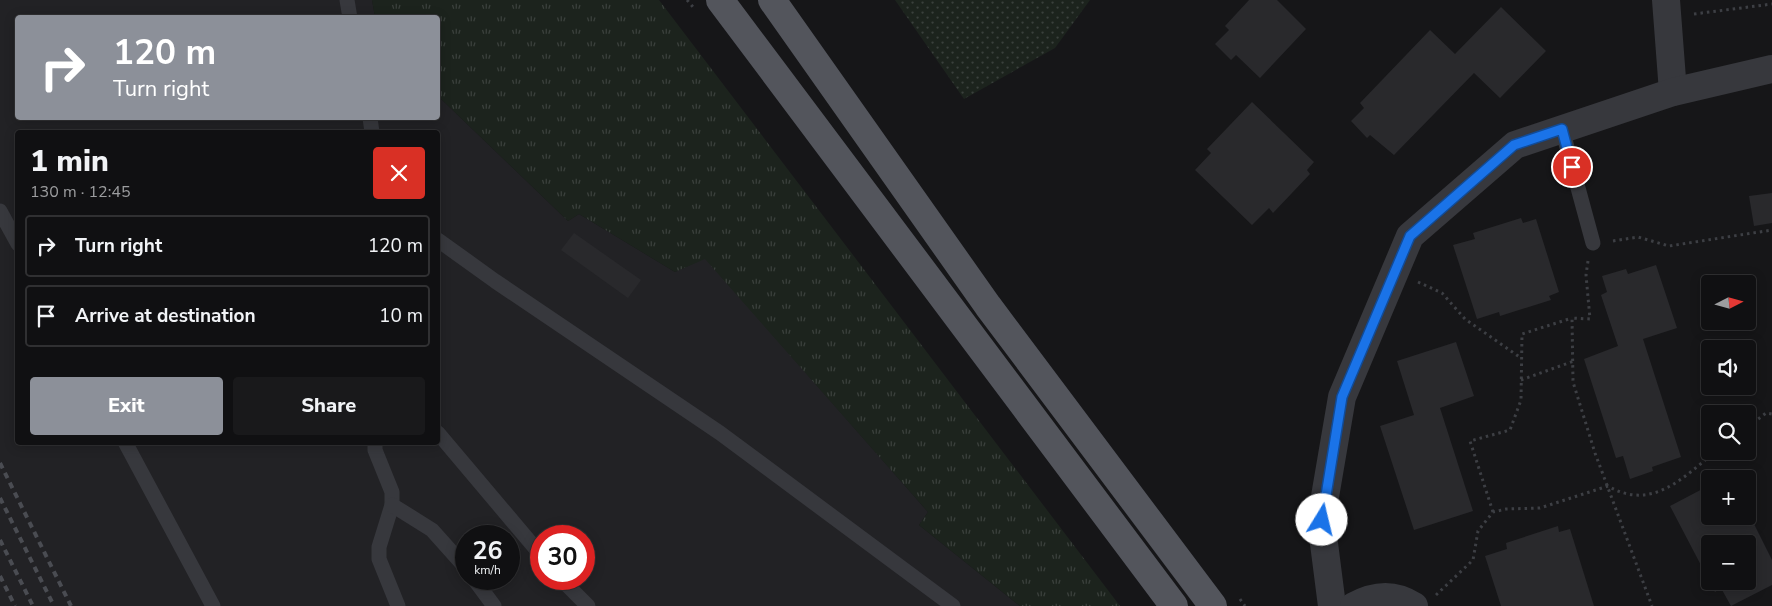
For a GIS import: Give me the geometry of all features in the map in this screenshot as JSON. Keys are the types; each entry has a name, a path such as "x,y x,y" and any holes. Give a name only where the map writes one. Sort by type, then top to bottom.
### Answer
{"main road":[{"path":"720,0 1174,606"},
{"path":"772,0 988,306 1213,606"}],"street":[{"path":"1666,8 1673,92"},
{"path":"1332,606 1322,520 1342,397 1410,236 1514,145 1673,92 1772,69"},
{"path":"1354,606 1367,598 1388,596 1423,603"}],"lane":[{"path":"347,0 350,15"},
{"path":"1562,129 1593,243"},
{"path":"0,212 15,239"},
{"path":"440,241 495,281 720,433 953,606"},
{"path":"440,435 530,543"},
{"path":"127,445 213,606"},
{"path":"375,445 375,450 389,480 392,505 379,547 379,559 398,606"},
{"path":"392,505 432,530 455,556"},
{"path":"482,590 494,606"},
{"path":"572,590 588,606"}],"path":[{"path":"1666,8 1772,4"},
{"path":"1493,512 1470,440 1510,430 1521,400 1522,334 1572,318 1590,319 1586,275 1593,243 1638,237 1669,246 1772,230"},
{"path":"1396,270 1442,293 1465,319 1521,358"},
{"path":"1572,318 1573,382 1595,453 1652,606"},
{"path":"1521,380 1574,361"},
{"path":"1756,421 1766,413 1772,414"},
{"path":"1423,603 1473,560 1478,531 1493,512 1506,509 1540,508 1608,486 1623,495 1643,495 1670,488 1705,460"}],"shaded area":[{"path":"0,0 372,0 375,15 15,15 15,120 440,120 440,98 568,221 579,214 675,272 705,258 928,512 919,525 1020,606 0,606"}],"green space":[{"path":"372,0 659,0 1120,606 1020,606 919,525 928,512 705,259 675,272 579,214 568,221 440,98 440,15 375,15"},
{"path":"895,0 1090,0 1055,48 964,99"}],"building":[{"path":"1249,0 1277,0 1306,29 1260,78 1236,55 1231,60 1215,44 1229,30 1225,26"},
{"path":"1501,7 1546,51 1500,98 1474,73 1394,155 1370,135 1367,138 1351,121 1364,108 1360,103 1430,30 1455,54"},
{"path":"1252,102 1314,162 1307,170 1310,174 1273,213 1269,208 1252,225 1195,170 1211,153 1207,149"},
{"path":"1772,193 1772,223 1754,226 1749,196"},
{"path":"1521,218 1523,223 1536,219 1559,292 1549,296 1551,300 1500,316 1499,312 1477,319 1453,245 1475,239 1473,233"},
{"path":"574,233 641,280 628,298 561,250"},
{"path":"1656,265 1677,328 1643,339 1681,457 1652,467 1653,471 1630,479 1623,456 1616,458 1584,359 1618,346 1601,295 1607,292 1602,276 1626,269 1628,274"},
{"path":"1456,342 1474,396 1440,408 1473,511 1414,530 1380,426 1414,415 1397,361"},
{"path":"1701,490 1701,525 1754,525 1772,560 1772,585 1731,606 1722,590 1756,590 1756,535 1701,535 1701,565 1670,506"},
{"path":"1558,526 1559,532 1570,529 1594,606 1501,606 1485,556 1507,549 1506,543"}],"railway":[{"path":"0,463 71,606"},
{"path":"0,498 54,606"},
{"path":"0,540 33,606"},
{"path":"0,576 15,606"}],"route":[{"path":"1322,520 1342,397 1410,236 1514,145 1562,129 1572,167"}]}
